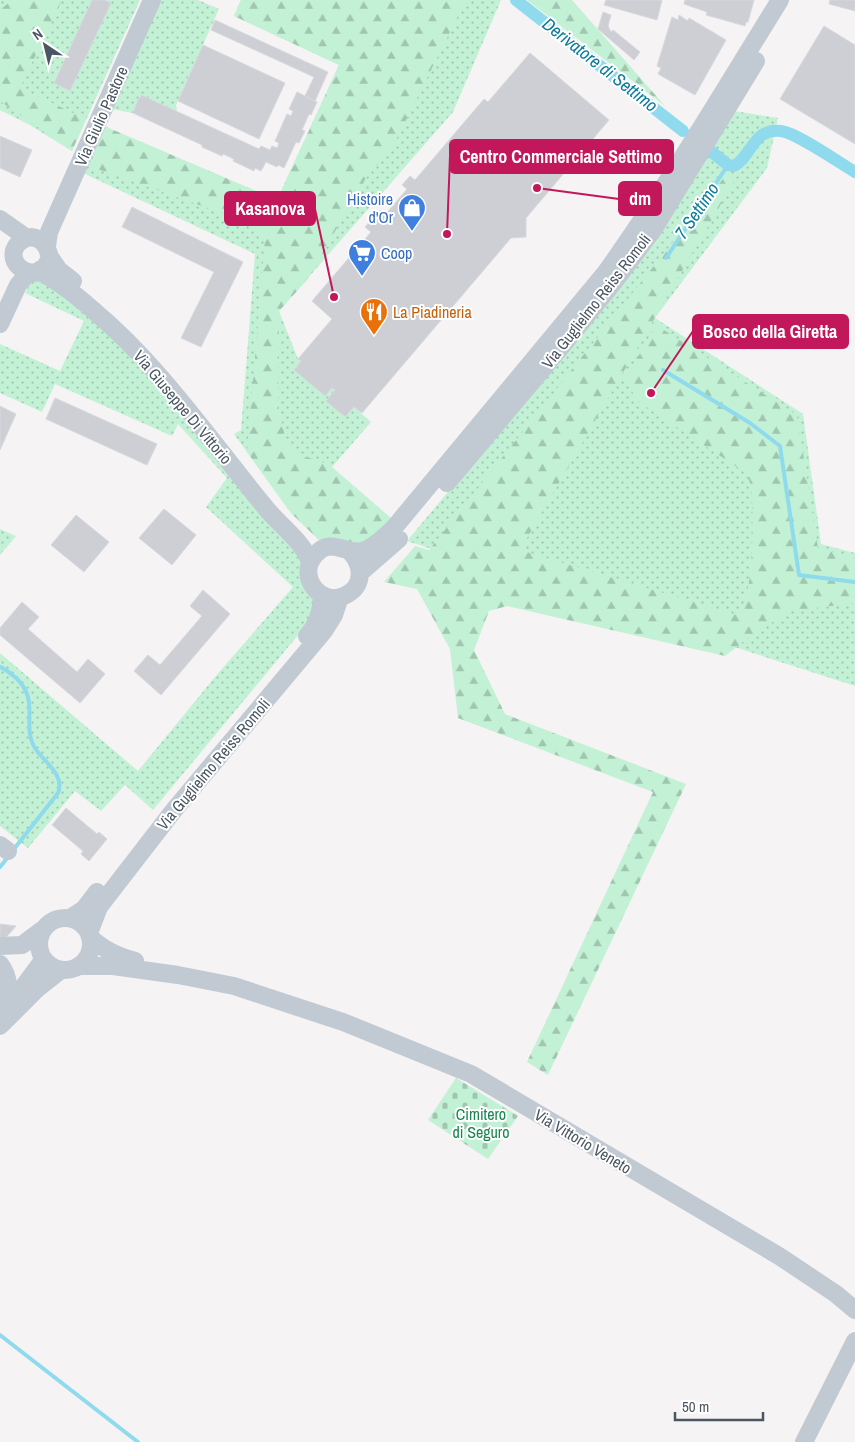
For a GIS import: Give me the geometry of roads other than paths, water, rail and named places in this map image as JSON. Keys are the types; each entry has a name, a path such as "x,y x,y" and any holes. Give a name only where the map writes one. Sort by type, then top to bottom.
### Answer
{"street":[{"name":"Via Giulio Pastore","path":"42,242 152,0"},
{"name":"Via Guglielmo Reiss Romoli","path":"348,550 360,552 372,547 393,529 606,272 675,169 780,0"},
{"name":"Via Guglielmo Reiss Romoli","path":"360,573 402,536 535,379 614,282 653,230 793,0"},
{"path":"653,230 659,207 677,179 678,174 675,169"},
{"name":"Via Giuseppe Di Vittorio","path":"0,219 42,242 59,270 120,321 197,408 286,518 308,539 324,548"},
{"path":"0,230 8,238 23,269"},
{"path":"0,324 23,269 20,242 42,242 46,266 23,269"},
{"name":"Via Giuseppe Di Vittorio","path":"23,269 54,278 120,333 191,414 266,508 301,545 307,553 310,562"},
{"path":"535,379 555,346 606,283 608,277 606,272"},
{"path":"332,546 348,550 355,556 359,564 359,581 348,594 331,598 322,596 311,585 308,578 310,562 313,556 324,548 332,546"},
{"name":"Via Guglielmo Reiss Romoli","path":"70,918 84,909 167,805 311,632 322,609 322,596"},
{"name":"Via Guglielmo Reiss Romoli","path":"90,935 95,913 104,899 174,810 324,631 334,614 340,597"},
{"path":"0,946 22,945 53,920 70,918 79,922 100,946 115,955 178,975"},
{"path":"42,930 38,944 42,958 51,967 70,970 79,966 113,966 178,975"},
{"path":"79,966 90,953 90,935"},
{"path":"0,953 42,958"},
{"path":"1,1019 42,958"},
{"path":"0,964 3,967 8,985 8,998 1,1019"},
{"path":"1,1019 61,970"},
{"name":"Via Vittorio Veneto","path":"178,975 234,986 334,1019 471,1074 779,1256 836,1294 855,1310"},
{"path":"804,1442 855,1341"}],"waterway":[{"name":"Derivatore di Settimo","path":"516,0 683,131"},
{"name":"Derivatore di Settimo","path":"708,149 728,165 734,166 742,160 762,135 771,131 781,131 807,142 855,172"},
{"name":"7 Settimo","path":"666,258 728,165"},
{"path":"663,370 750,423 780,446 799,575 855,582"},
{"path":"0,667 16,678 24,687 28,696 32,742 57,775 59,781 58,793 14,849"},
{"path":"0,867 8,857"},
{"path":"0,1335 138,1442"}],"place":[{"name":"dm","path":"537,188"},
{"name":"Histoire d'Or","path":"412,232"},
{"name":"Centro Commerciale Settimo","path":"447,234"},
{"name":"Coop","path":"362,277"},
{"name":"Kasanova","path":"334,297"},
{"name":"La Piadineria","path":"374,336"},
{"name":"Bosco della Giretta","path":"651,393"}],"park label":[{"name":"Cimitero di Seguro","path":"481,1123"}]}
